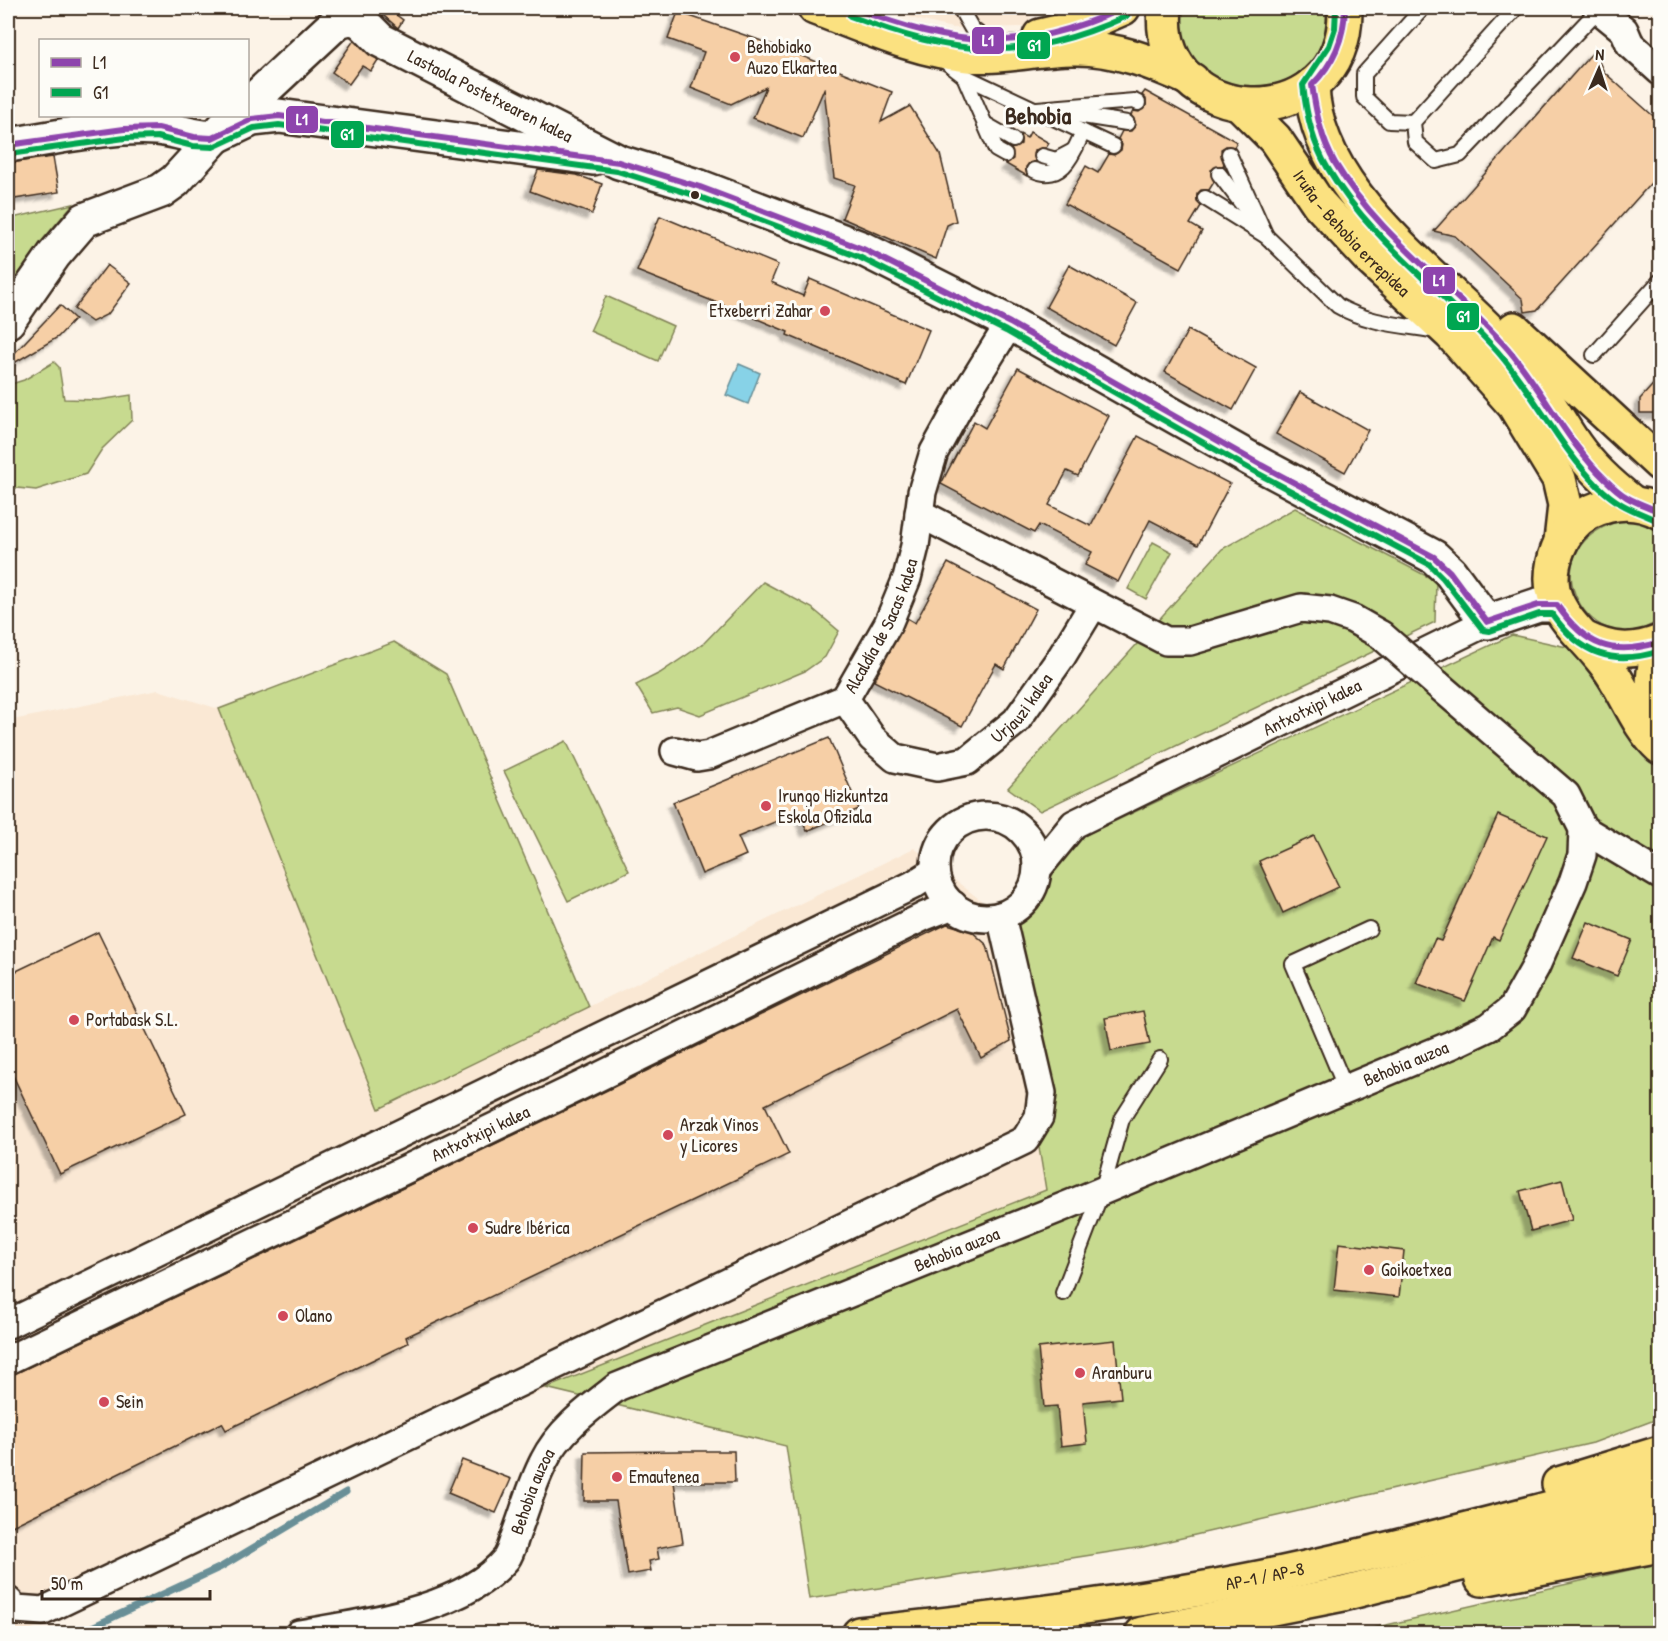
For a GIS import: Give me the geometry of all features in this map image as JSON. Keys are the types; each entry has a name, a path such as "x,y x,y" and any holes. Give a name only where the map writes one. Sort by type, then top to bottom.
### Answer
{"main road":[{"path":"814,8 927,48 990,56 1090,48 1150,63 1192,80"},
{"path":"853,8 911,29 939,36 988,41 1052,34 1080,14 1123,8"},
{"path":"1165,8 1169,43 1174,56 1192,80 1206,92 1240,105 1260,106 1279,102 1312,85 1332,62 1348,16"},
{"name":"Iruña - Behobia errepidea","path":"1312,85 1318,128 1339,168 1365,205 1398,243 1476,315 1507,349 1542,392 1588,462 1647,507"},
{"name":"Iruña - Behobia errepidea","path":"1240,105 1275,139 1319,204 1371,260 1451,334 1514,405 1559,479 1565,505 1561,541"},
{"name":"Iruña - Behobia errepidea","path":"1339,168 1660,464"},
{"path":"1647,507 1616,503 1585,515 1572,525 1561,541 1553,561 1552,583 1557,604 1568,623 1610,669 1650,736 1660,747"},
{"path":"1584,638 1602,647 1622,651 1660,644 1652,682 1654,697 1660,713"},
{"path":"1361,1555 1410,1529 1660,1453"},
{"name":"AP-1 / AP-8","path":"860,1634 1068,1610 1166,1595 1361,1555 1660,1480"},
{"name":"AP-1 / AP-8","path":"1142,1634 1343,1594 1660,1513"},
{"path":"1343,1594 1486,1579 1660,1545"}],"street":[{"path":"1599,8 1624,30 1630,44 1660,71"},
{"path":"249,104 338,21 357,14"},
{"name":"Lastaola Postetxearen kalea","path":"357,14 380,40 619,162 700,187 863,249 1010,323 1261,465 1434,557 1450,572 1487,622"},
{"path":"1624,30 1639,33 1660,51"},
{"path":"8,145 124,129 158,128 194,137 212,138 252,118 279,116 619,162"},
{"path":"8,321 54,255 84,220 161,191 175,181 212,138 235,117"},
{"name":"Alcaldía de Sacas kalea","path":"675,751 697,757 709,755 845,699 888,624 907,578 915,546 922,492 934,452 967,392 1010,323"},
{"path":"920,513 1166,641 1190,641 1301,608 1330,611 1353,619 1381,635 1566,795 1583,829 1660,875"},
{"name":"Urjauzi kalea","path":"845,699 872,738 895,758 938,767 967,761 1016,721 1062,656 1093,604"},
{"name":"Antxotxipi kalea","path":"1038,868 1074,824 1487,622 1538,605 1557,604"},
{"path":"984,815 1002,818 1016,824 1027,835 1036,850 1038,868 1033,890 1021,905 1001,916 975,916 953,906 943,895 935,871 937,852 954,826 984,815"},
{"name":"Antxotxipi kalea","path":"1016,824 1074,824"},
{"name":"Behobia auzoa","path":"299,1634 360,1623 417,1609 458,1593 486,1578 508,1557 544,1460 574,1421 617,1387 1102,1191 1489,1027 1512,1009 1534,968 1573,882 1582,855 1583,829"},
{"name":"Antxotxipi kalea","path":"8,1324 902,890 935,871"},
{"name":"Antxotxipi kalea","path":"8,1360 582,1085 925,916 953,906"},
{"path":"8,1601 16,1609 43,1611 1025,1140 1039,1117 1042,1093 1001,916"}],"lane":[{"path":"960,8 972,29 988,41"},
{"path":"1413,122 1389,121 1364,97 1364,74 1423,8"},
{"path":"1516,8 1413,122 1415,142 1437,161 1460,155 1599,8"},
{"path":"927,48 964,76 1113,146"},
{"path":"964,76 996,150 1005,154"},
{"path":"1035,109 1134,101 1138,103"},
{"path":"1035,109 1127,123"},
{"path":"985,124 1013,140"},
{"path":"1034,170 1045,174 1068,164 1083,132"},
{"path":"1042,156 1056,160 1070,154 1075,148"},
{"path":"1230,154 1266,236"},
{"path":"1219,174 1266,236 1338,306 1352,314 1382,323 1451,334"},
{"path":"1205,198 1266,236"},
{"path":"1594,355 1660,281"},
{"path":"1346,1089 1293,964 1369,929"},
{"path":"1063,1293 1102,1191 1122,1119 1160,1059"}],"shaded area":[{"path":"884,8 1033,8 1029,27 952,28 915,19"},
{"path":"158,690 219,709 379,1109 914,848 1001,916 1046,1190 365,1462 24,1633 8,1633 8,721"}],"green space":[{"path":"1182,8 1326,8 1321,43 1305,68 1280,82 1252,86 1224,81 1200,66 1185,41"},
{"path":"73,204 40,243 8,294 8,219"},
{"path":"606,296 673,326 658,361 590,331"},
{"path":"54,362 59,367 64,399 99,400 131,395 132,420 102,449 86,474 36,490 8,487 8,385 24,380"},
{"path":"1295,508 1436,581 1435,622 1040,811 1008,788 1222,549"},
{"path":"1620,521 1639,521 1660,533 1660,619 1635,631 1612,630 1592,618 1578,600 1571,578 1575,555 1591,535"},
{"path":"1153,542 1172,552 1146,599 1128,589"},
{"path":"763,582 812,608 839,631 825,657 805,671 700,715 677,707 653,713 636,685 660,673 703,644"},
{"path":"1512,635 1571,648 1660,770 1660,1418 1593,1443 1143,1547 809,1599 786,1446 546,1388 1046,1190 1001,916 1079,838"},
{"path":"394,642 446,674 589,1007 379,1109 219,709"},
{"path":"566,741 629,871 568,901 504,771"},
{"path":"1660,1563 1660,1633 1351,1633"}],"water":[{"path":"739,364 760,373 748,404 726,395"}],"building":[{"path":"375,8 387,8 403,20 398,28"},
{"path":"678,12 782,48 892,92 881,122 910,106 940,154 956,221 947,225 936,259 842,218 855,185 834,178 824,89 803,138 753,118 766,87 731,104 691,88 704,52 668,39"},
{"path":"354,40 378,60 371,71 362,66 349,84 332,72"},
{"path":"1594,51 1604,72 1660,122 1660,173 1537,310 1525,312 1523,299 1455,236 1434,231"},
{"path":"1145,91 1237,142 1234,147 1226,146 1221,149 1224,165 1211,170 1214,182 1209,190 1201,190 1197,194 1197,202 1201,206 1190,224 1202,231 1181,268 1065,204 1086,166 1098,173 1109,154 1114,155 1121,150 1122,145 1118,139 1122,131 1131,131 1136,125 1131,115 1133,111 1139,112 1146,106 1146,99 1142,95"},
{"path":"1030,132 1049,143 1046,148 1035,150 1035,161 1026,167 1027,176 1006,164 1013,159 1011,149 1021,144 1020,134 1027,138"},
{"path":"53,157 59,192 8,200 8,163"},
{"path":"538,170 577,175 602,184 592,214 530,191"},
{"path":"660,216 778,265 771,282 803,296 810,279 929,330 906,385 787,335 788,332 755,318 637,271"},
{"path":"107,265 131,283 108,314 92,322 74,309"},
{"path":"1069,265 1137,303 1114,345 1046,307"},
{"path":"60,305 75,319 58,337 9,366 8,360"},
{"path":"1188,330 1256,368 1233,410 1165,372"},
{"path":"1018,368 1109,416 1078,476 1067,471 1049,505 1091,526 1138,436 1230,484 1198,545 1150,520 1118,582 1085,565 1092,552 1039,525 1034,533 941,484 974,421 985,428"},
{"path":"1660,377 1660,413 1640,413 1640,399"},
{"path":"1300,392 1368,430 1345,472 1276,434"},
{"path":"948,563 1036,609 1004,669 996,664 962,726 874,681 907,618 915,623"},
{"name":"Irungo Hizkuntza Eskola Ofiziala","path":"829,738 859,809 807,831 799,812 738,837 746,855 702,874 673,802"},
{"path":"1498,815 1547,836 1499,940 1493,937 1465,1001 1416,983 1435,939 1441,941"},
{"path":"1314,836 1339,887 1283,913 1259,861"},
{"path":"1588,922 1632,940 1617,976 1573,958"},
{"path":"947,924 971,931 987,945 1011,1041 981,1058 957,1009 765,1105 789,1154 406,1337 408,1343 226,1430 222,1423 8,1528 8,1377 589,1099"},
{"name":"Portabask S.L.","path":"98,932 186,1114 60,1174 8,1065 8,975"},
{"path":"1143,1011 1150,1044 1111,1051 1105,1018"},
{"path":"1562,1180 1572,1220 1531,1231 1520,1191"},
{"name":"Goikoetxea","path":"1339,1243 1404,1251 1399,1297 1334,1290"},
{"name":"Aranburu","path":"1115,1340 1121,1398 1083,1402 1087,1443 1061,1446 1057,1406 1044,1407 1038,1348"},
{"path":"734,1451 735,1482 674,1482 683,1543 657,1548 659,1559 649,1561 651,1571 628,1575 616,1501 584,1501 585,1452"},
{"path":"462,1460 511,1479 496,1513 448,1493"}],"waterway":[{"path":"77,1634 221,1567 346,1492"}],"transit line":[{"name":"L1","path":"853,8 924,31 957,38 988,40 1019,39 1052,33 1086,23 1123,8"},
{"name":"G1","path":"1336,8 1335,28 1329,46 1303,85 1310,127 1327,167 1344,193 1385,241 1497,351 1584,471 1605,493 1619,503 1656,520"},
{"name":"L1","path":"1345,8 1343,30 1336,50 1320,77 1312,85 1317,115 1335,163 1353,190 1394,237 1464,303 1508,349 1592,466 1613,487 1626,496 1660,512"},
{"name":"G1","path":"850,16 923,40 988,49 1021,48 1054,42 1127,16"},
{"name":"L1","path":"8,145 124,129 158,128 194,137 212,138 252,119 279,116 619,162 700,187 863,249 1010,323 1261,465 1434,557 1450,572 1487,622 1538,605 1557,605 1578,630 1589,639 1601,644 1614,648 1628,648 1660,642"},
{"name":"G1","path":"9,154 125,138 157,137 193,146 213,147 254,128 279,125 617,171 697,196 859,257 1006,331 1257,473 1429,564 1443,578 1483,630 1490,631 1539,614 1552,614 1574,639 1599,654 1627,657 1660,651"}],"place":[{"name":"Behobiako Auzo Elkartea","path":"735,57"},
{"name":"Etxeberri Zahar","path":"825,311"},
{"name":"Irungo Hizkuntza Eskola Ofiziala","path":"766,806"},
{"name":"Portabask S.L.","path":"74,1020"},
{"name":"Arzak Vinos y Licores","path":"668,1135"},
{"name":"Sudre Ibérica","path":"473,1228"},
{"name":"Goikoetxea","path":"1369,1270"},
{"name":"Olano","path":"283,1316"},
{"name":"Aranburu","path":"1080,1373"},
{"name":"Sein","path":"104,1402"},
{"name":"Emautenea","path":"617,1477"}],"district":[{"name":"Behobia","path":"1038,116"}]}
